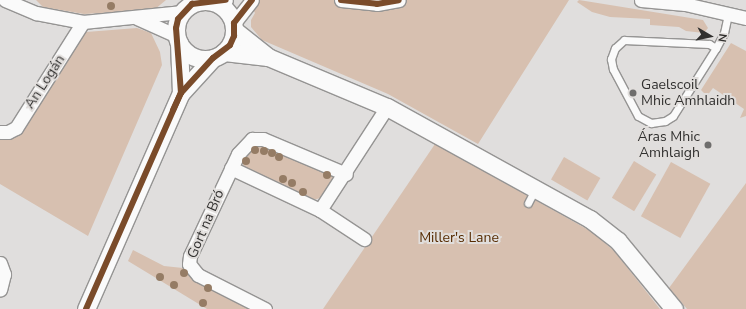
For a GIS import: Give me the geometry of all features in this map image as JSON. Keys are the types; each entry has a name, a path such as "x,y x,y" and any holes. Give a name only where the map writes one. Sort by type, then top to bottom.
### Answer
{"street":[{"path":"4,0 83,22 137,18 201,1 216,0 226,9 234,26 268,57 387,107 531,196 590,219 607,231 674,309"},
{"path":"86,309 181,93 230,45 234,26 252,0"},
{"path":"341,0 377,4 399,0"},
{"path":"641,0 685,4 746,18"},
{"path":"181,93 178,19 185,6"},
{"path":"137,18 178,40 194,57 219,55 268,57"},
{"name":"An Logán","path":"0,132 8,132 16,128 83,22"},
{"path":"320,210 346,174 387,107"},
{"name":"Gort na Bró","path":"265,309 198,275 189,264 190,256 231,168 244,144 259,139 346,174"},
{"path":"231,168 320,210 364,239"},
{"path":"0,263 4,277 0,290"}],"lane":[{"path":"716,48 709,44 637,38 624,40 615,48 611,58 613,69 633,108 644,121 659,123 670,119 716,48 724,33 728,14"}],"green space":[{"path":"36,0 166,0 154,10 84,14 43,7"},
{"path":"248,0 569,0 478,144 388,94 262,40 251,27 251,20 255,13"},
{"path":"579,0 703,20 708,28 704,33 686,31 679,27 650,25 650,19 610,17 592,12 577,2"},
{"path":"137,28 151,33 160,52 162,65 88,236 0,184 0,140 18,136 86,32"},
{"path":"731,43 746,51 746,116 740,118 744,109 713,88 707,96 701,90"},
{"path":"257,144 332,174 335,177 320,198 314,200 244,167 241,159"},
{"name":"Miller's Lane","path":"435,144 594,233 615,252 660,309 323,309"},
{"path":"564,157 600,178 587,201 551,180"},
{"path":"634,161 656,174 634,211 612,198"},
{"path":"671,162 710,184 680,238 641,216"},
{"path":"746,183 746,309 687,309 669,288"},
{"path":"133,250 164,266 183,268 194,279 256,309 207,309 128,261"}],"transit line":[{"path":"86,309 181,93 176,28 178,19 192,4 226,0"},
{"path":"173,110 181,93 213,58 230,45 234,36 234,23 252,0"},
{"path":"341,0 377,4 399,0"}],"place":[{"name":"Gaelscoil Mhic Amhlaidh","path":"633,93"},
{"name":"Áras Mhic Amhlaigh","path":"708,145"}]}
